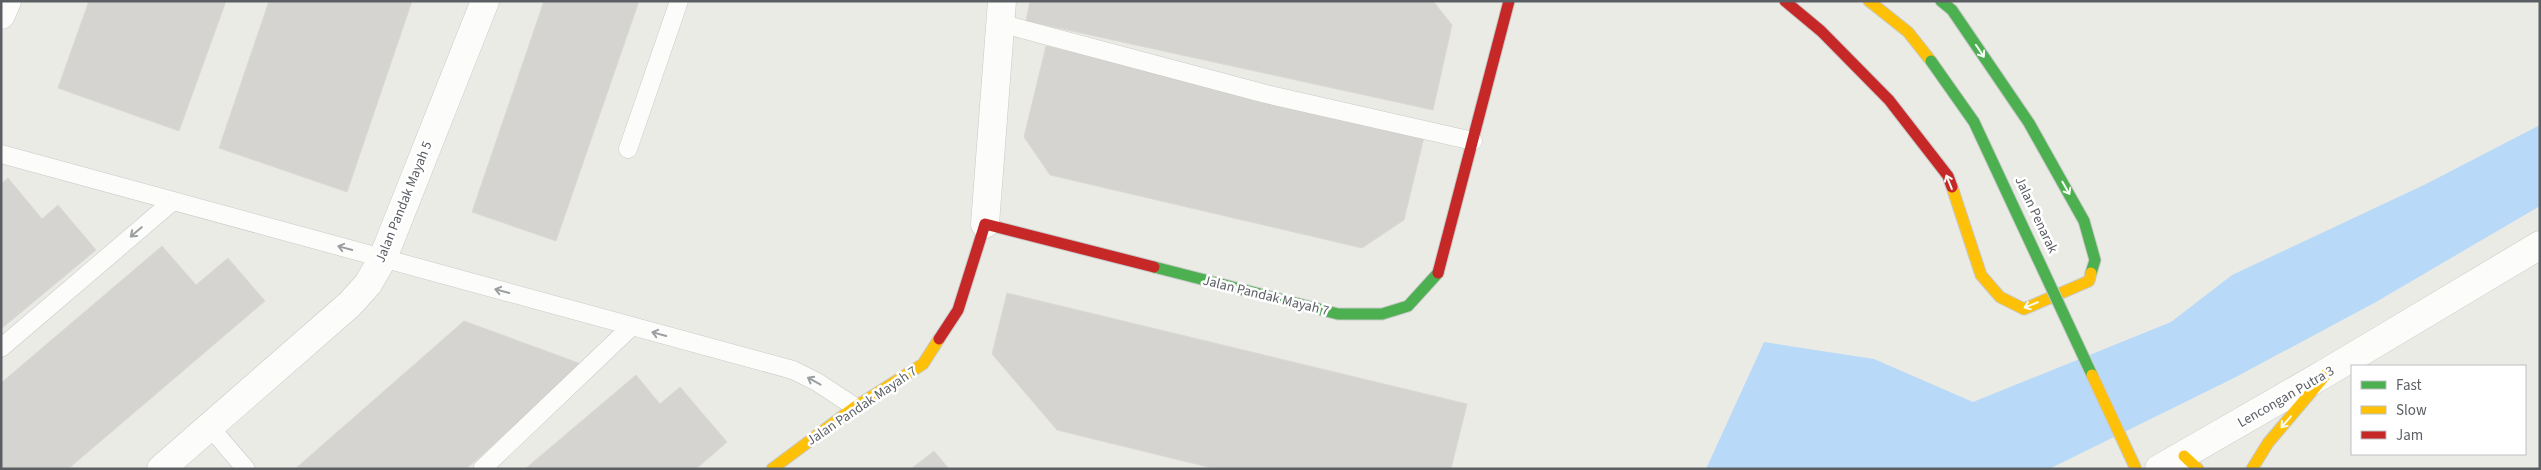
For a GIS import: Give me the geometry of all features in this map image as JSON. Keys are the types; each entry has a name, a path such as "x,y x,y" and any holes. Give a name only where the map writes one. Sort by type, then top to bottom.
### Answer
{"main road":[{"name":"Jalan Pandak Mayah 7","path":"772,469 855,407 924,364 958,310 985,224 1338,314 1382,314 1408,306 1438,273 1509,1"},
{"path":"1785,1 1821,31 1889,100 1948,176 1981,275 2000,298 2024,309 2089,281 2095,260 2084,221 2029,123 1950,4"},
{"name":"Jalan Penarak","path":"1869,1 1908,32 1974,122 2136,469"},
{"path":"2252,469 2268,443 2329,371"}],"street":[{"path":"1,15 7,1"},
{"name":"Jalan Pandak Mayah 5","path":"161,469 350,304 368,284 383,258 484,1"},
{"name":"Jalan Pandak Mayah 7","path":"985,224 1001,12"},
{"name":"Lencongan Putra 3","path":"2159,469 2191,462 2329,371 2540,245"}],"lane":[{"path":"628,149 679,1"},
{"path":"1001,12 1266,94 1472,141"},
{"path":"1,154 793,370 817,382 855,407"},
{"path":"1,348 174,201"},
{"path":"482,469 632,326"},
{"path":"210,426 246,469"}],"water":[{"path":"2540,125 2540,206 2376,302 2234,378 2049,469 1706,469 1764,342 1874,359 1973,402 2171,322 2232,275 2426,184"}],"building":[{"path":"89,1 226,1 179,131 58,88"},
{"path":"269,1 412,1 347,192 219,148"},
{"path":"544,1 639,1 556,241 472,212"},
{"path":"1030,1 1433,1 1452,25 1433,110 1026,21"},
{"path":"1046,46 1425,133 1404,220 1362,248 1050,175 1024,137"},
{"path":"8,178 42,219 58,205 96,250 1,329 1,184"},
{"path":"162,246 196,285 228,258 265,301 68,469 1,469 1,383"},
{"path":"1007,293 1467,404 1451,469 1216,469 1057,430 992,354"},
{"path":"464,321 584,365 466,469 295,469"},
{"path":"636,375 660,404 680,387 727,442 696,469 525,469"},
{"path":"934,451 949,469 911,469"}],"traffic: fast":[{"path":"1941,1 1952,10 2029,123 2084,221 2095,260 2091,273"},
{"path":"1931,61 1974,122 2092,375"},
{"path":"1154,267 1338,314 1382,314 1408,306 1438,273"}],"traffic: slow":[{"path":"1869,1 1908,32 1931,61"},
{"path":"1952,187 1981,275 2000,297 2024,309 2089,281 2091,273"},
{"path":"772,469 855,407 923,364 939,339"},
{"path":"2252,469 2268,443 2329,371"},
{"path":"2092,375 2136,469"},
{"path":"2184,456 2198,469"}],"traffic: jam":[{"path":"1438,273 1509,1"},
{"path":"1785,1 1821,31 1889,100 1948,176 1952,187"},
{"path":"939,339 958,310 985,224 1154,267"}]}
